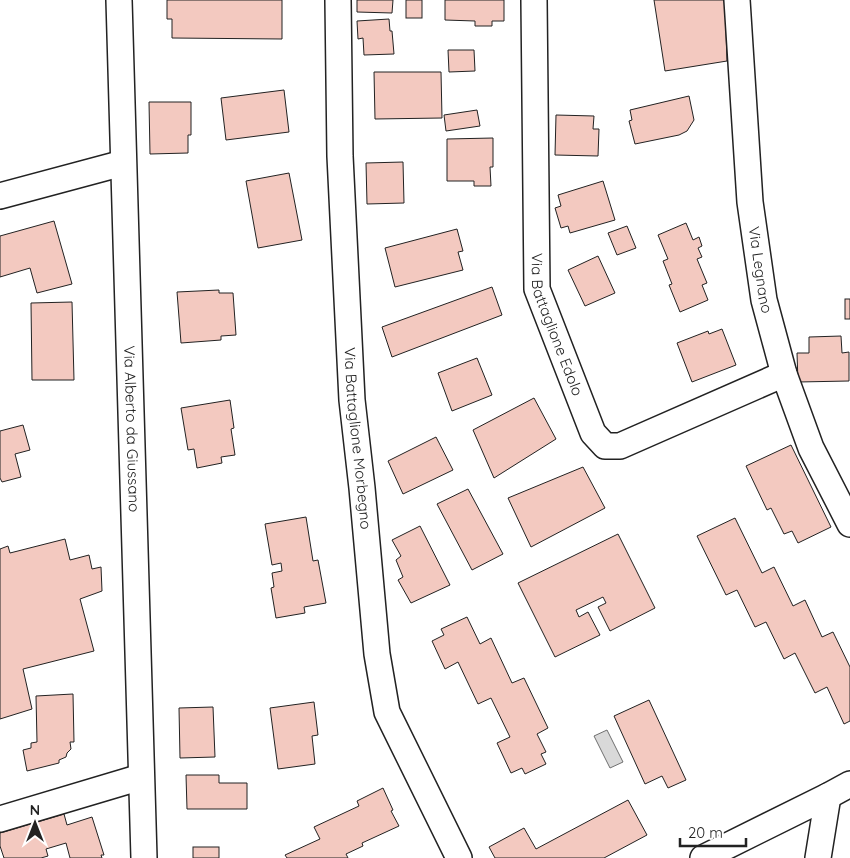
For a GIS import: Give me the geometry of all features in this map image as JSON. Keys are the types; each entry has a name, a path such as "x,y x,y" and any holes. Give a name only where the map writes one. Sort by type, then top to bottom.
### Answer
{"street":[{"name":"Via Alberto da Giussano","path":"118,0 144,858"},
{"name":"Via Battaglione Morbegno","path":"338,0 340,156 352,400 377,654 387,712 459,858"},
{"name":"Via Battaglione Edolo","path":"534,0 537,289 593,433 605,446 620,446 784,374"},
{"name":"Via Legnano","path":"737,0 750,202 764,300 784,374 811,448 850,524"},
{"path":"0,196 124,163"},
{"path":"0,819 141,777"},
{"path":"703,858 850,784"},
{"path":"818,858 828,796"}],"shaded area":[{"path":"607,730 623,762 610,768 594,736"}],"building":[{"path":"167,0 282,0 282,39 172,38 172,19 167,19"},
{"path":"357,0 393,0 392,13 357,12"},
{"path":"406,0 422,0 422,18 406,18"},
{"path":"445,0 504,0 504,21 492,21 492,26 475,26 475,21 445,20"},
{"path":"654,0 725,0 727,61 665,71"},
{"path":"389,19 394,54 364,55 363,38 358,39 357,21"},
{"path":"448,50 474,50 475,71 449,72"},
{"path":"374,72 441,72 442,118 375,119"},
{"path":"284,90 289,132 226,140 221,98"},
{"path":"689,96 694,120 687,131 679,135 635,144 629,121 632,120 630,110"},
{"path":"149,102 191,102 191,135 188,135 188,153 150,154"},
{"path":"477,110 480,126 446,131 444,115"},
{"path":"556,115 594,116 593,129 599,129 598,156 555,155"},
{"path":"493,138 493,167 490,167 491,186 474,186 474,181 447,181 447,139"},
{"path":"403,162 404,203 367,204 366,163"},
{"path":"289,173 302,240 258,248 246,181"},
{"path":"603,181 615,220 570,233 568,226 561,228 555,208 561,206 558,195"},
{"path":"54,221 72,284 37,293 30,268 0,277 0,236"},
{"path":"686,223 693,240 699,237 702,246 698,248 702,257 697,259 707,283 702,285 708,300 680,312 669,285 672,284 663,261 668,259 658,235"},
{"path":"627,226 636,248 617,255 608,233"},
{"path":"457,229 463,251 458,252 463,270 395,287 385,248"},
{"path":"598,256 615,293 585,306 568,270"},
{"path":"492,287 502,315 392,357 382,327"},
{"path":"219,290 219,293 233,293 236,335 221,336 221,340 181,343 177,292"},
{"path":"845,299 850,299 850,319 845,319"},
{"path":"72,302 74,380 32,380 31,303"},
{"path":"722,329 736,365 692,382 677,343 708,331 709,334"},
{"path":"841,336 842,353 849,352 849,381 798,382 797,353 809,353 809,337"},
{"path":"477,358 492,395 452,411 438,373"},
{"path":"534,398 556,439 494,478 473,430"},
{"path":"230,400 234,428 231,429 235,455 221,457 222,463 197,468 194,449 188,450 181,408"},
{"path":"23,425 30,450 15,454 21,477 2,482 0,478 0,431"},
{"path":"436,437 453,470 403,494 388,461"},
{"path":"791,445 831,527 798,543 792,531 784,534 771,508 767,510 746,466"},
{"path":"583,467 605,508 531,547 508,498"},
{"path":"468,489 503,554 472,570 437,504"},
{"path":"306,517 313,561 318,560 326,603 304,607 305,613 276,618 271,588 274,587 272,573 282,571 281,563 272,565 265,524"},
{"path":"735,518 762,573 774,567 793,606 805,600 822,637 833,632 850,667 850,721 844,724 827,687 815,693 795,653 784,659 766,622 755,627 737,590 726,595 697,536"},
{"path":"420,526 450,585 411,603 398,580 403,577 396,560 401,556 392,540"},
{"path":"618,534 655,608 610,631 598,607 606,603 603,597 576,610 579,617 588,612 600,635 555,657 518,583"},
{"path":"65,539 70,560 89,555 92,569 101,567 102,591 80,599 94,651 23,669 32,709 0,719 0,549 8,546 10,553"},
{"path":"467,617 480,644 491,638 512,683 524,678 548,728 537,734 546,752 541,754 546,764 525,774 522,768 511,773 497,743 510,737 491,698 478,704 458,662 445,669 432,641 444,635 441,629"},
{"path":"73,694 74,742 70,742 71,749 66,757 59,760 59,763 27,771 23,750 31,748 31,743 37,742 36,696"},
{"path":"649,700 686,780 668,788 662,776 645,784 614,716"},
{"path":"314,702 318,735 312,736 315,764 278,769 270,708"},
{"path":"213,707 215,757 180,758 179,708"},
{"path":"186,775 219,775 219,783 247,783 247,809 187,809"},
{"path":"383,788 393,810 391,811 399,826 362,843 363,846 346,854 348,858 287,858 285,855 320,839 314,827 359,806 357,801"},
{"path":"628,800 647,835 604,858 495,858 489,847 524,828 536,849"},
{"path":"64,814 67,825 92,817 104,855 101,855 102,858 70,858 66,843 46,849 48,856 41,858 4,858 0,846 0,833"},
{"path":"193,847 219,847 219,858 193,858"}]}
